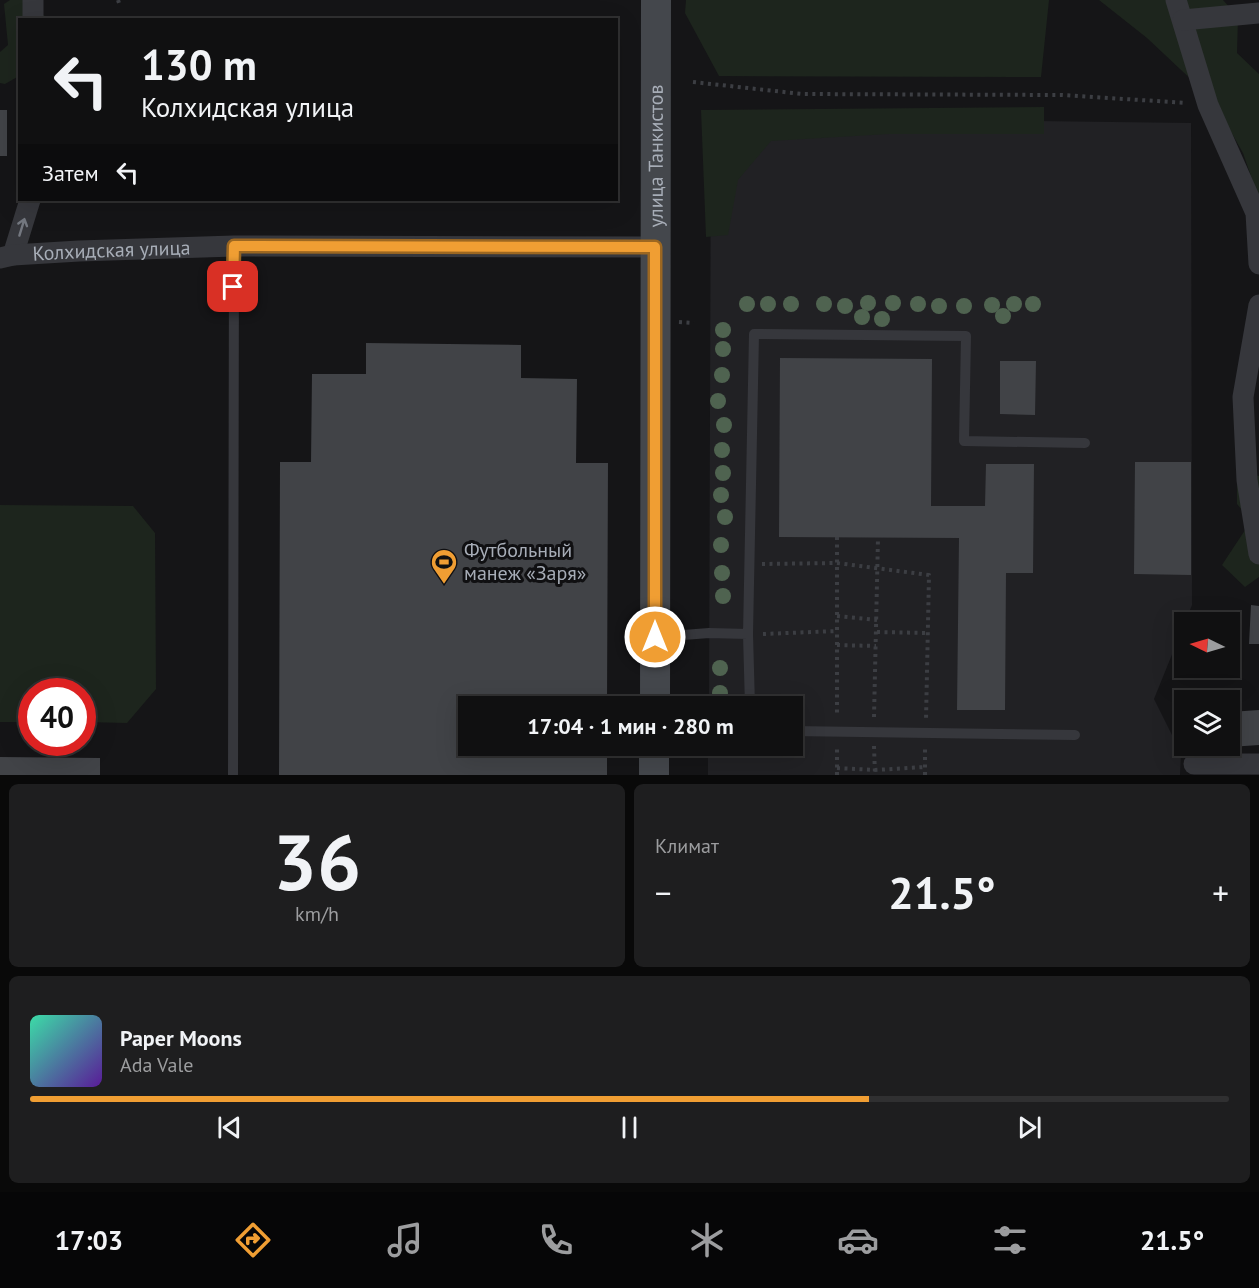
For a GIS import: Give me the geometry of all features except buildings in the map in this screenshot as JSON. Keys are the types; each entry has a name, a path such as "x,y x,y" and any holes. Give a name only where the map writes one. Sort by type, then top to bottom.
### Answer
{"street":[{"path":"33,0 33,18"},
{"name":"улица Танкистов","path":"655,696 656,0"},
{"path":"1259,13 1179,10 1208,105 1258,213 1259,264"},
{"path":"7,257 30,201"},
{"name":"Колхидская улица","path":"7,257 79,251 234,246 655,247"},
{"path":"1259,305 1243,397 1246,480 1259,554"},
{"path":"654,756 654,775"},
{"path":"1194,765 1259,764"}],"lane":[{"path":"233,775 234,246"},
{"path":"750,696 748,634 754,334 966,336 964,441 1085,443"},
{"path":"655,637 709,633 748,634"},
{"path":"803,731 1075,735"}],"path":[{"path":"693,82 802,94 1062,95 1208,105"},
{"path":"837,537 837,775"},
{"path":"875,772 878,538"},
{"path":"749,564 837,563 929,575 925,775"},
{"path":"837,616 877,620"},
{"path":"748,634 837,632"},
{"path":"877,632 928,633"},
{"path":"837,645 876,646"},
{"path":"837,768 875,772 926,767"}],"shaded area":[{"path":"10,0 27,0 47,18 18,18 18,77 5,84 0,83 0,52 8,45 4,4"},
{"path":"686,0 1049,0 1041,77 719,76 685,13"},
{"path":"1099,0 1223,0 1238,17 1237,53 1259,74 1259,199 1243,153 1213,100 1147,38"},
{"path":"235,17 336,18 235,18"},
{"path":"1044,107 1044,134 889,134 771,141 738,180 728,235 706,237 701,110"},
{"path":"711,117 1191,123 1192,605 1189,612 1174,612 1174,650 1154,699 1174,739 1174,756 1181,756 1180,775 708,775 708,756 803,756 803,696 709,696"},
{"path":"1237,472 1259,476 1259,577 1245,587 1222,565 1251,521 1237,504"},
{"path":"0,505 133,506 155,533 156,689 127,723 96,722 96,678 18,678 18,722 0,722"}],"place":[{"name":"Футбольный манеж «Заря»","path":"444,585"}],"route":[{"path":"233,287 234,246 655,247 655,637"}]}
